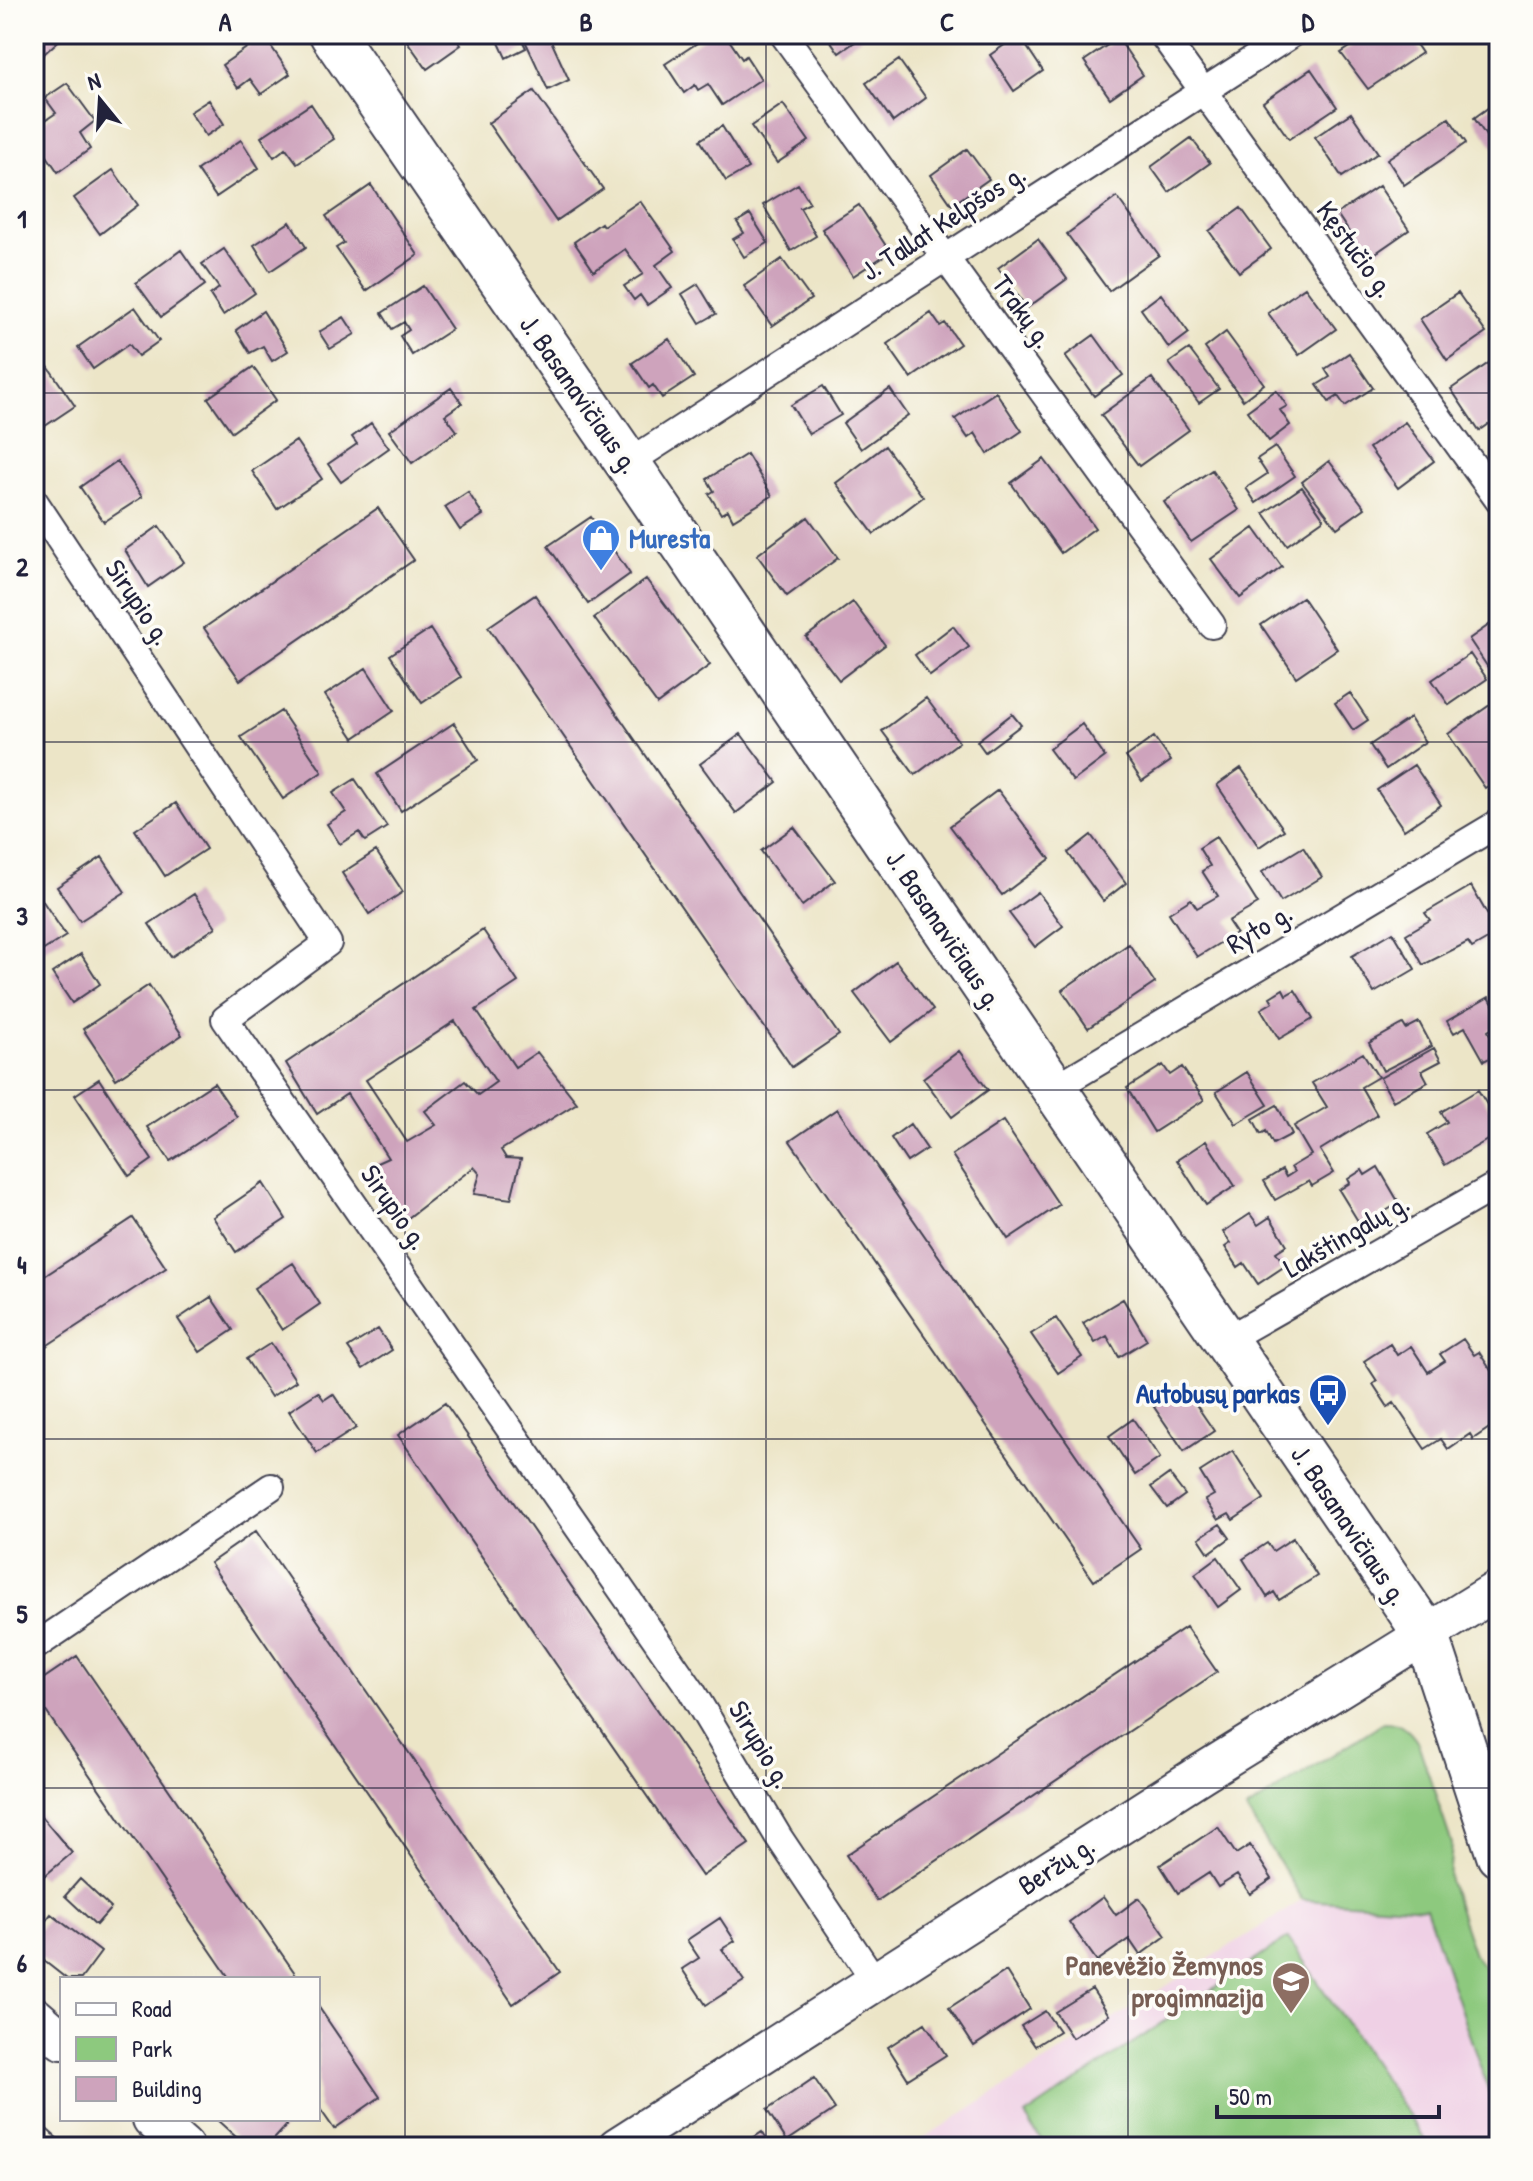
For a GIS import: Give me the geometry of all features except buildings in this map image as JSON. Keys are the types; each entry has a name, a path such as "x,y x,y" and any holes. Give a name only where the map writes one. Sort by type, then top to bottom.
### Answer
{"highway":[{"name":"J. Basanavičiaus g.","path":"332,34 1427,1636 1499,1855"}],"main road":[{"name":"Beržų g.","path":"617,2147 1202,1773 1499,1589"},
{"path":"34,2016 60,2038"},
{"path":"154,2121 184,2147"}],"street":[{"name":"Trakų g.","path":"783,34 1212,625"},
{"name":"Kęstučio g.","path":"1162,34 1499,501"},
{"name":"J. Tallat Kelpšos g.","path":"628,463 1292,34"},
{"name":"Sirupio g.","path":"34,501 328,943 225,1019 691,1690 778,1836 875,1981"},
{"name":"Ryto g.","path":"1053,1089 1499,823"},
{"name":"Lakštingalų g.","path":"1224,1341 1499,1184"},
{"path":"34,1647 271,1487"}],"shaded area":[{"name":"Panevėžio Žemynos progimnazija","path":"1303,1900 1426,1908 1499,2122 1499,2147 909,2147"}],"green space":[{"path":"1384,1722 1404,1727 1418,1743 1452,1844 1449,1881 1474,1955 1499,1985 1499,2122 1426,1908 1303,1900 1246,1810"},
{"path":"1288,1938 1430,2147 1046,2147 1025,2116"}],"place":[{"name":"Muresta","path":"601,572"},
{"name":"Autobusų parkas","path":"1328,1427"},
{"name":"Panevėžio Žemynos progimnazija","path":"1291,2015"}]}
